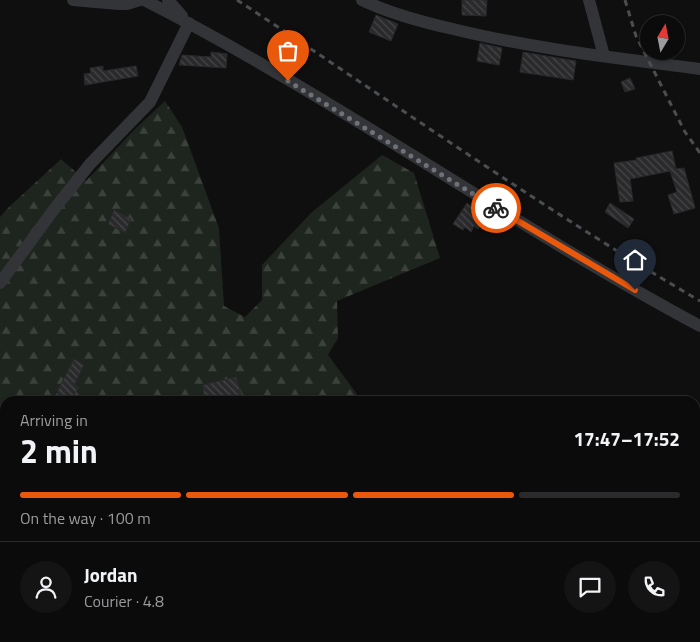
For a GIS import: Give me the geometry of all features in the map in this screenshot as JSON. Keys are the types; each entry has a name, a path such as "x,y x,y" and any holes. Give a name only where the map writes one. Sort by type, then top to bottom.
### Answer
{"street":[{"path":"73,0 111,4 128,4 140,0 189,23 354,120 498,210 700,326"},
{"path":"168,0 189,23"},
{"path":"362,0 414,20 492,39 700,69"},
{"path":"589,0 604,56"},
{"path":"0,283 90,164 150,102 189,23"}],"green space":[{"path":"165,101 182,127 219,228 224,306 245,317 262,300 262,265 311,213 382,155 414,173 440,258 337,301 338,338 328,355 358,396 0,396 0,217 61,159 86,181 135,129"}],"building":[{"path":"462,0 487,0 486,16 462,15"},
{"path":"376,15 398,24 391,41 369,32"},
{"path":"480,43 502,48 499,65 477,61"},
{"path":"211,52 227,54 226,68 179,65 182,55 211,57"},
{"path":"523,52 576,61 573,80 520,72"},
{"path":"103,66 103,71 136,66 138,76 85,85 84,74 91,73 90,68"},
{"path":"630,78 635,89 625,92 621,82"},
{"path":"672,151 676,169 684,168 695,208 674,214 668,195 677,192 670,171 630,179 633,201 620,202 614,163 637,160 636,158"},
{"path":"467,203 487,217 478,229 474,226 471,232 465,227 463,230 453,224"},
{"path":"610,203 634,219 628,228 605,212"},
{"path":"114,210 131,219 125,233 108,224"},
{"path":"74,359 84,365 74,385 79,387 74,396 55,396"},
{"path":"236,377 242,396 204,396 203,385"}],"railway":[{"path":"237,0 524,192 700,301"},
{"path":"625,0 636,36 685,132 700,153"}],"way so far":[{"path":"288,81 496,208"}],"route":[{"path":"496,208 635,290"}]}
